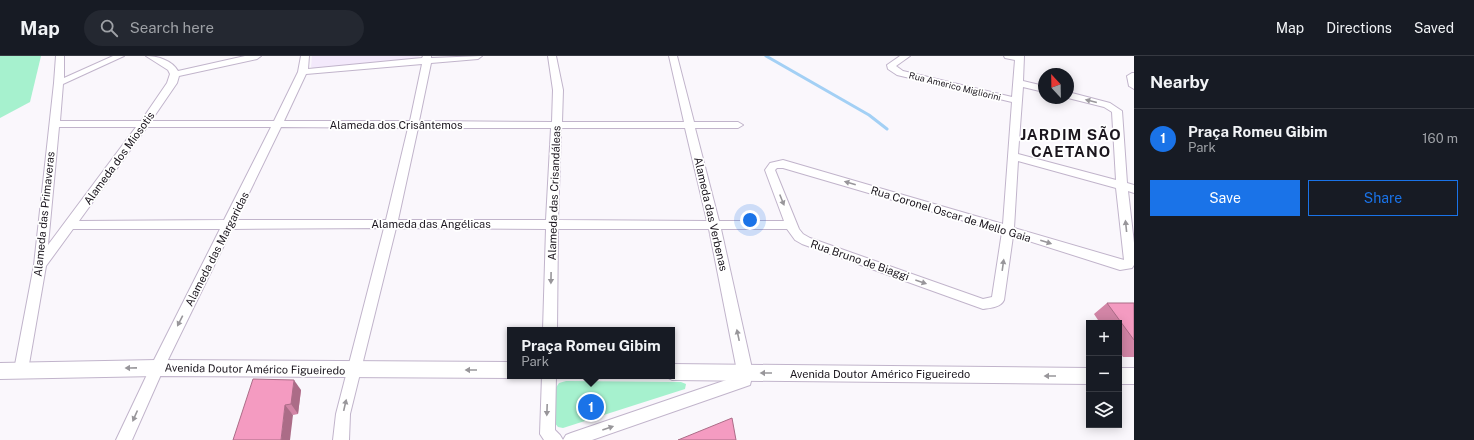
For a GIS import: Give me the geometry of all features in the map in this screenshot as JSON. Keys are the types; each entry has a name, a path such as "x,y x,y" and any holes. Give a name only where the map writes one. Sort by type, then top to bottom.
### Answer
{"main road":[{"name":"Avenida Doutor Américo Figueiredo","path":"0,371 157,368 507,370"},
{"name":"Avenida Doutor Américo Figueiredo","path":"675,372 1086,376"},
{"path":"1122,376 1134,376"}],"street":[{"name":"Alameda das Primaveras","path":"22,370 40,265 59,83 60,56"},
{"path":"59,83 120,56"},
{"path":"150,56 172,68 175,74 257,56"},
{"name":"Alameda das Margaridas","path":"124,440 157,368 303,72 305,56"},
{"path":"303,72 428,58 478,56"},
{"name":"Alameda das Crisandáleas","path":"550,327 552,225 558,90 552,56"},
{"name":"Alameda das Verbenas","path":"673,56 714,225 746,373"},
{"name":"Rua Americo Migliorini","path":"906,56 891,64 891,67 900,73 1018,101"},
{"path":"1008,56 1020,57 1008,230"},
{"path":"341,440 343,414 353,370 415,125 428,58"},
{"name":"Alameda dos Miosotis","path":"40,265 144,124 172,83 175,74"},
{"path":"1134,76 1132,76 1134,86"},
{"path":"1019,83 1038,88"},
{"path":"1074,97 1113,107 1117,111 1122,186"},
{"name":"Alameda dos Crisântemos","path":"54,124 738,125"},
{"path":"1012,156 1134,189"},
{"name":"Rua Coronel Oscar de Mello Gaia","path":"774,165 783,164 1008,230 1120,265 1128,265 1130,260 1122,186"},
{"name":"Rua Bruno de Biaggi","path":"774,165 770,170 792,225 799,237 806,241 983,304 998,300 1008,230"},
{"name":"Alameda das Angélicas","path":"70,225 792,225"},
{"path":"42,243 46,244 58,241"},
{"path":"571,440 742,382 745,380 746,373"},
{"path":"549,379 547,426 548,434 555,440"}],"shaded area":[{"path":"312,56 420,56 416,58 315,69 311,67"}],"green space":[{"path":"0,56 41,56 30,102 0,118"},
{"path":"566,381 681,382 686,384 685,389 563,428 558,427 554,422 555,389 559,383"}],"building":[{"path":"1107,303 1134,303 1134,340 1122,324 1122,320 1119,320"},
{"path":"253,379 294,380 291,404 285,405 281,440 233,440"},
{"path":"732,418 736,440 678,440"}],"waterway":[{"path":"766,56 869,115 887,129"}],"place":[{"name":"Praça Romeu Gibim","path":"591,407"}],"district":[{"name":"JARDIM SÃO CAETANO","path":"1071,142"}]}
